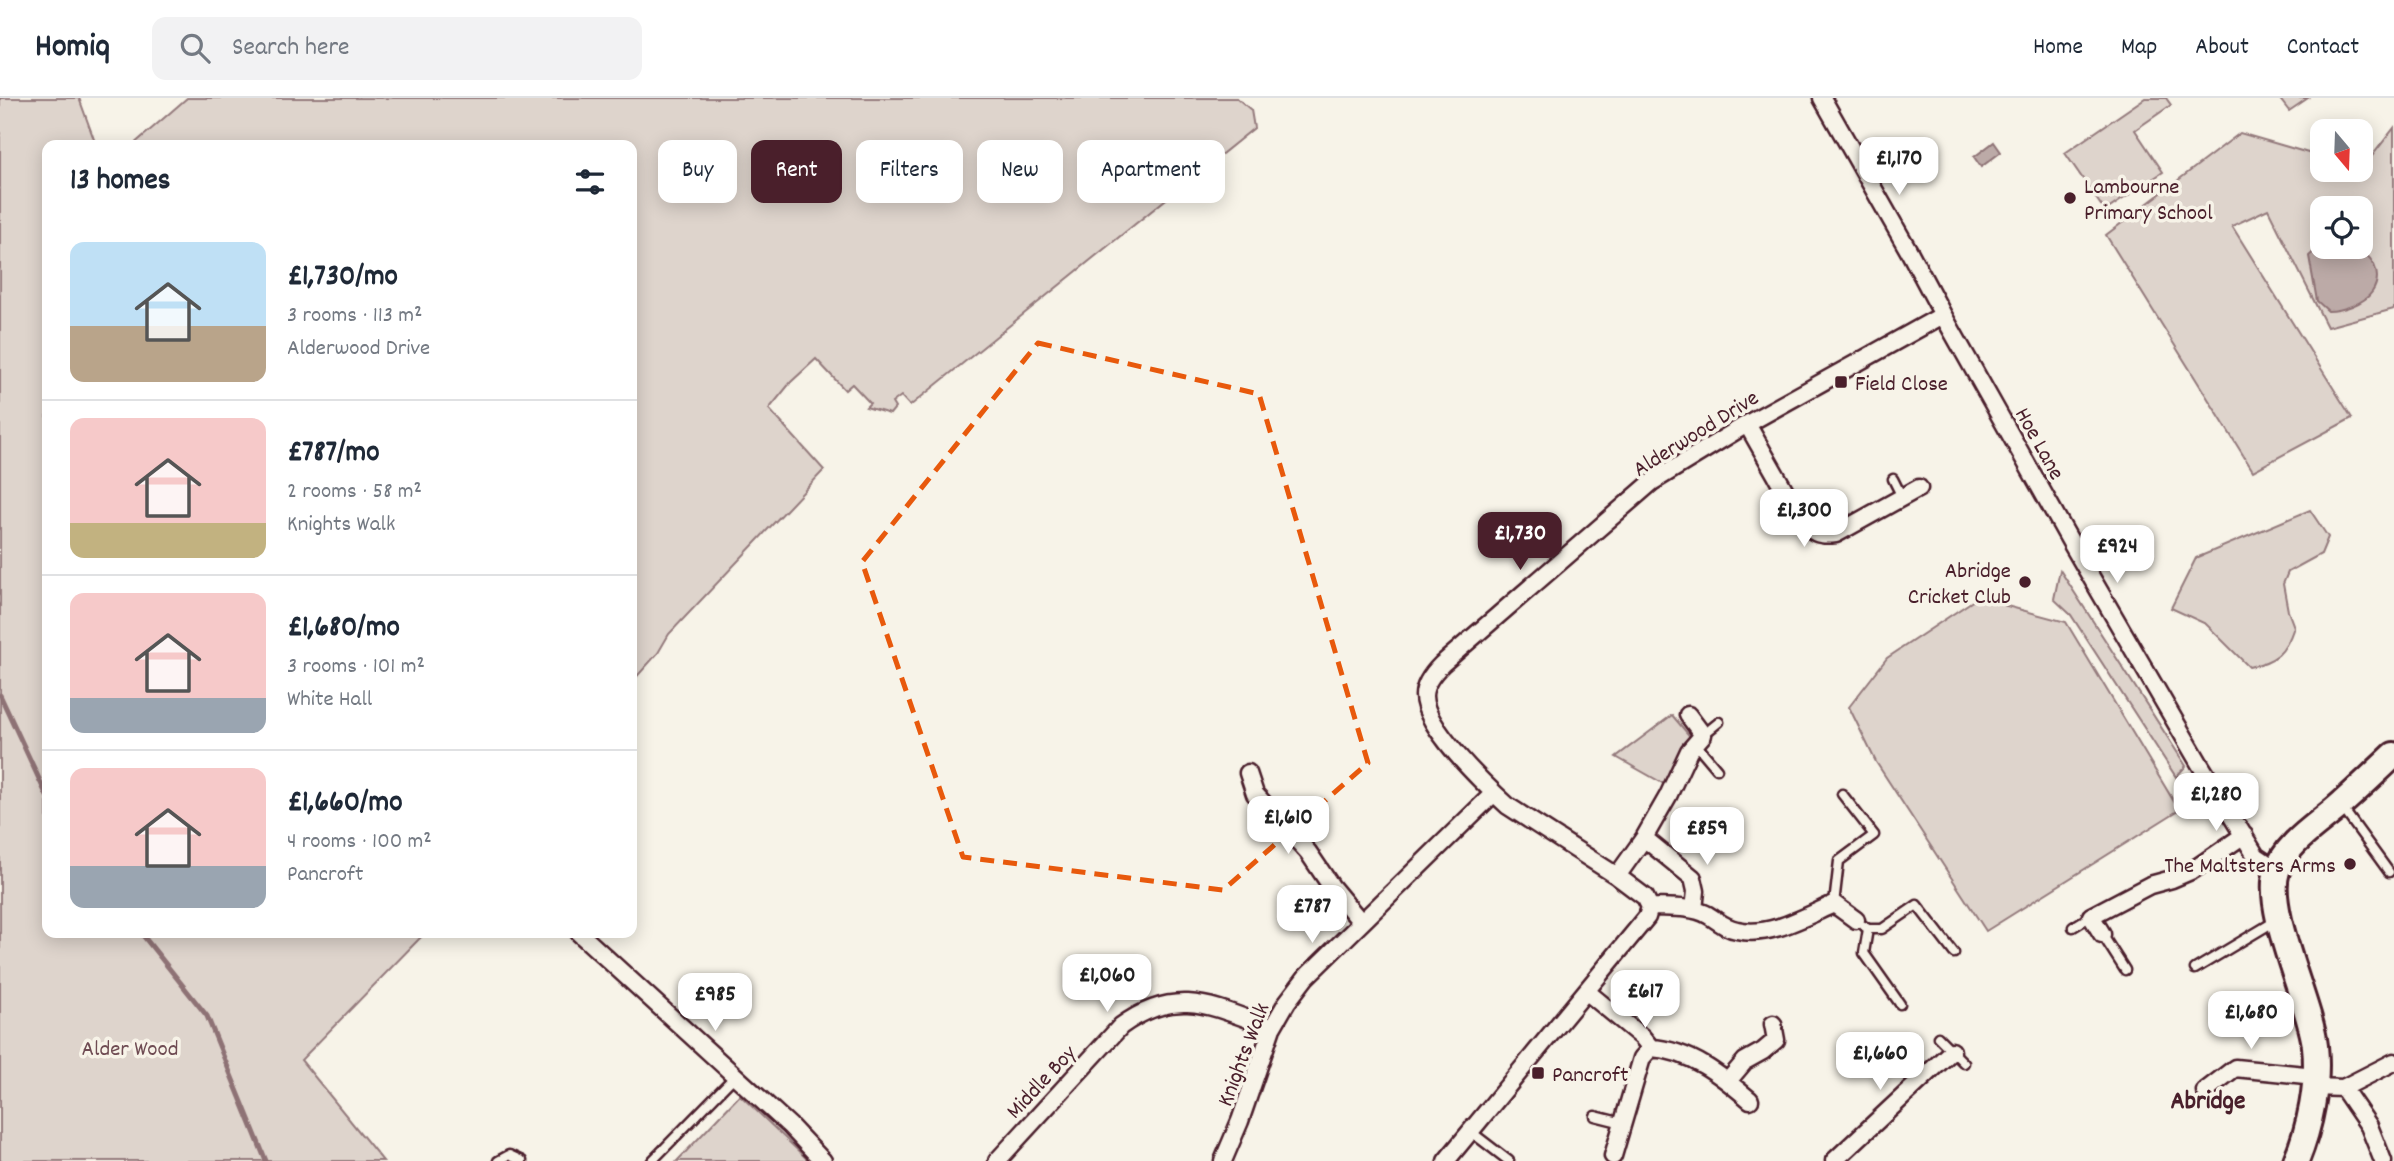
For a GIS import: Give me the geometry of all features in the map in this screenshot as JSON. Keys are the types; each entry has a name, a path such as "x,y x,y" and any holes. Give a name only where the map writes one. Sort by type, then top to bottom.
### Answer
{"main road":[{"path":"2297,1161 2304,1141 2315,1082 2315,1046 2279,918 2275,890 2277,870 2292,847 2390,762"}],"street":[{"name":"Hoe Lane","path":"1822,98 2085,567 2256,856 2277,870"},
{"name":"Alderwood Drive","path":"1650,907 1645,897 1617,876 1508,806 1494,793 1434,727 1426,710 1423,693 1432,675 1442,664 1652,482 1942,315"},
{"path":"1747,425 1810,531 1821,536 1836,534 1919,488"},
{"path":"1617,876 1644,838 1689,751 1699,739 1688,715"},
{"path":"1248,773 1255,794 1299,841 1331,886 1362,922"},
{"name":"Knights Walk","path":"1223,1161 1240,1121 1272,1028 1287,1002 1306,977 1494,793"},
{"path":"2102,934 2091,916 2150,885 2193,870 2244,835"},
{"path":"1644,838 1693,878 1696,891 1694,910"},
{"path":"1446,1161 1647,917 1650,907 1694,910 1708,915 1721,925 1738,931 1752,932 1782,926 1835,904 1862,925"},
{"path":"585,938 685,1028 824,1161"},
{"path":"1586,991 1642,1037 1651,1048 1669,1049 1699,1063 1728,1081 1750,1100"},
{"name":"Middle Boy","path":"997,1161 1121,1026 1140,1012 1162,1004 1185,1002 1209,1005 1272,1028"},
{"path":"1728,1081 1745,1061 1776,1040 1773,1024"},
{"path":"1613,1158 1642,1058 1651,1048"},
{"path":"1834,1161 1952,1051"},
{"path":"2205,1091 2235,1068 2343,1088 2394,1062"},
{"path":"2343,1088 2370,1126 2383,1161"}],"lane":[{"path":"1893,479 1902,497"},
{"path":"1717,769 1699,739 1719,722"},
{"path":"1835,904 1839,861 1874,835 1842,794"},
{"path":"2340,805 2389,872"},
{"path":"1900,1004 1864,953 1862,925 1882,929 1917,905 1954,953"},
{"path":"2073,927 2091,916"},
{"path":"2195,970 2279,918"},
{"path":"2102,934 2125,970"},
{"path":"1938,1037 1965,1063"},
{"path":"652,1161 734,1077"},
{"path":"1595,1116 1623,1123"},
{"path":"1470,1131 1509,1161"},
{"path":"498,1161 509,1155 522,1161"}],"highlighted area":[{"path":"1038,343 1259,394 1368,763 1223,890 963,857 862,562"}],"green space":[{"name":"Alder Wood","path":"0,98 79,98 94,140 42,140 42,938 420,938 301,1060 383,1161 0,1161"},
{"path":"187,98 1237,98 1251,110 1254,128 1225,151 1225,140 1077,140 1077,203 1161,203 910,406 901,396 892,403 895,408 890,414 866,407 870,403 852,384 845,390 816,359 791,382 769,409 824,470 669,634 658,653 637,676 637,140 139,140"},
{"path":"2145,98 2166,98 2171,105 2135,130 2163,172 2105,211 2065,153"},
{"path":"2279,98 2308,98 2289,111"},
{"path":"2394,128 2394,309 2327,327 2268,209 2232,226 2352,418 2253,471 2106,235 2240,133 2310,153 2310,182 2373,182 2373,155"},
{"path":"2310,510 2328,537 2321,554 2288,572 2283,584 2294,627 2287,644 2273,659 2249,667 2206,624 2171,608 2196,558"},
{"path":"2060,570 2186,766 2176,777 2071,615 2054,599"},
{"path":"1977,598 2066,622 2179,810 1986,931 1876,762 1849,707 1887,658"},
{"path":"1672,715 1693,740 1674,763 1666,785 1616,757"},
{"path":"740,1095 809,1161 677,1161"}],"shaded area":[{"path":"1994,142 2001,152 1981,167 1974,157"},
{"path":"2309,256 2310,259 2371,259 2377,278 2372,292 2352,306 2328,311 2317,301"}],"waterway":[{"path":"0,695 42,785"},
{"path":"145,938 207,1016 266,1161"}],"place":[{"name":"Lambourne Primary School","path":"2070,198"},
{"name":"Field Close","path":"1841,382"},
{"name":"Abridge Cricket Club","path":"2025,582"},
{"name":"The Maltsters Arms","path":"2350,864"},
{"name":"Pancroft","path":"1538,1073"}],"district":[{"name":"Abridge","path":"2208,1099"}]}
